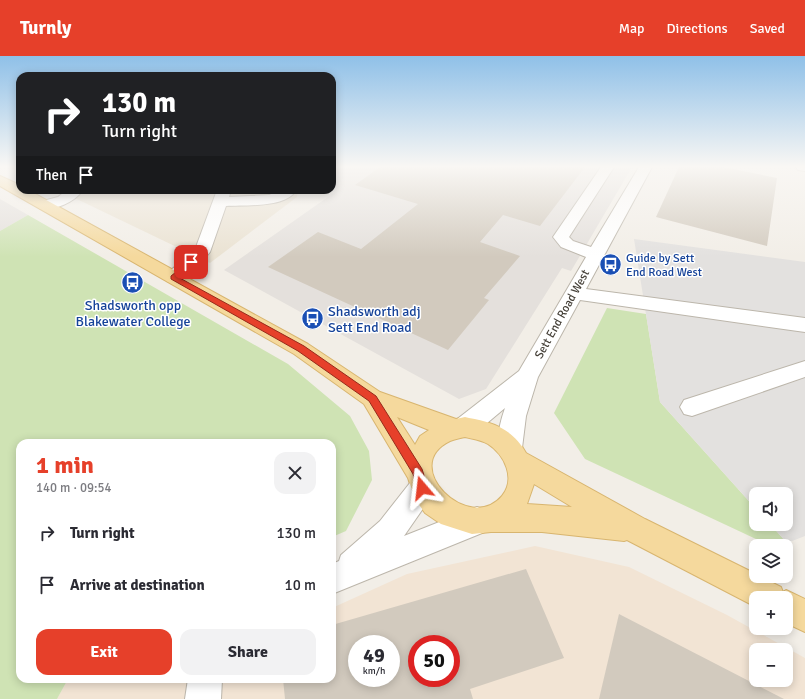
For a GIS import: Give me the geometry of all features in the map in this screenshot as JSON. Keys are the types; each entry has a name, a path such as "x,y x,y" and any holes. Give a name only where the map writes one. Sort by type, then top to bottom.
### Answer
{"main road":[{"path":"30,197 301,349 372,398 459,428 482,430 497,437 514,455 635,529 756,591"},
{"path":"372,398 420,480 431,502 444,512 460,519 483,520 519,517 550,518 635,529"},
{"path":"420,480 420,457 427,444 439,434 459,428"},
{"path":"483,520 504,513 514,502 520,489 522,475 514,455"},
{"path":"793,610 805,616"}],"street":[{"path":"44,206 63,200 67,197"},
{"path":"173,277 191,262 204,248 222,197"},
{"path":"260,197 272,199 277,197"},
{"path":"587,197 561,237 567,244 596,255"},
{"name":"Sett End Road West","path":"514,455 514,416 527,377 628,197"},
{"path":"574,293 805,325"},
{"path":"692,407 805,369"},
{"name":"Sett End Road West","path":"459,428 527,377"},
{"path":"336,578 390,531 420,480"},
{"path":"336,578 483,520"},
{"path":"203,699 205,683"}],"shaded area":[{"path":"73,197 297,197 210,263"},
{"path":"328,197 614,197 571,271 562,268 486,389 459,399 224,270"},
{"path":"0,199 28,215 0,231"},
{"path":"634,239 805,262 805,536 793,541 793,539 783,539 776,531 793,531 793,487 749,487 749,501 660,402"},
{"path":"535,546 629,567 749,627 749,635 763,635 778,643 749,643 749,687 793,687 793,651 805,658 805,699 57,699 66,683 336,683 336,606 407,574"}],"green space":[{"path":"28,215 288,364 350,416 369,451 372,480 346,531 336,535 336,439 16,439 16,683 66,683 57,699 0,699 0,231"},
{"path":"607,308 646,314 660,402 749,501 749,531 776,531 783,539 756,539 585,459 554,413"}],"building":[{"path":"395,197 562,197 540,226 503,215 480,242 520,256 484,298 489,300 448,350 268,267 318,232 361,249 418,204"},
{"path":"665,197 774,197 767,246 656,217"},
{"path":"526,569 564,658 470,689 473,699 285,699 283,683 336,683 336,624"},
{"path":"619,614 749,681 749,687 761,687 784,699 599,699"}],"place":[{"name":"Guide by Sett End Road West","path":"610,265"},
{"name":"Shadsworth opp Blakewater College","path":"133,283"},
{"name":"Shadsworth adj Sett End Road","path":"313,319"}],"route":[{"path":"191,262 173,277 301,349 372,398 418,472 422,488"}]}
